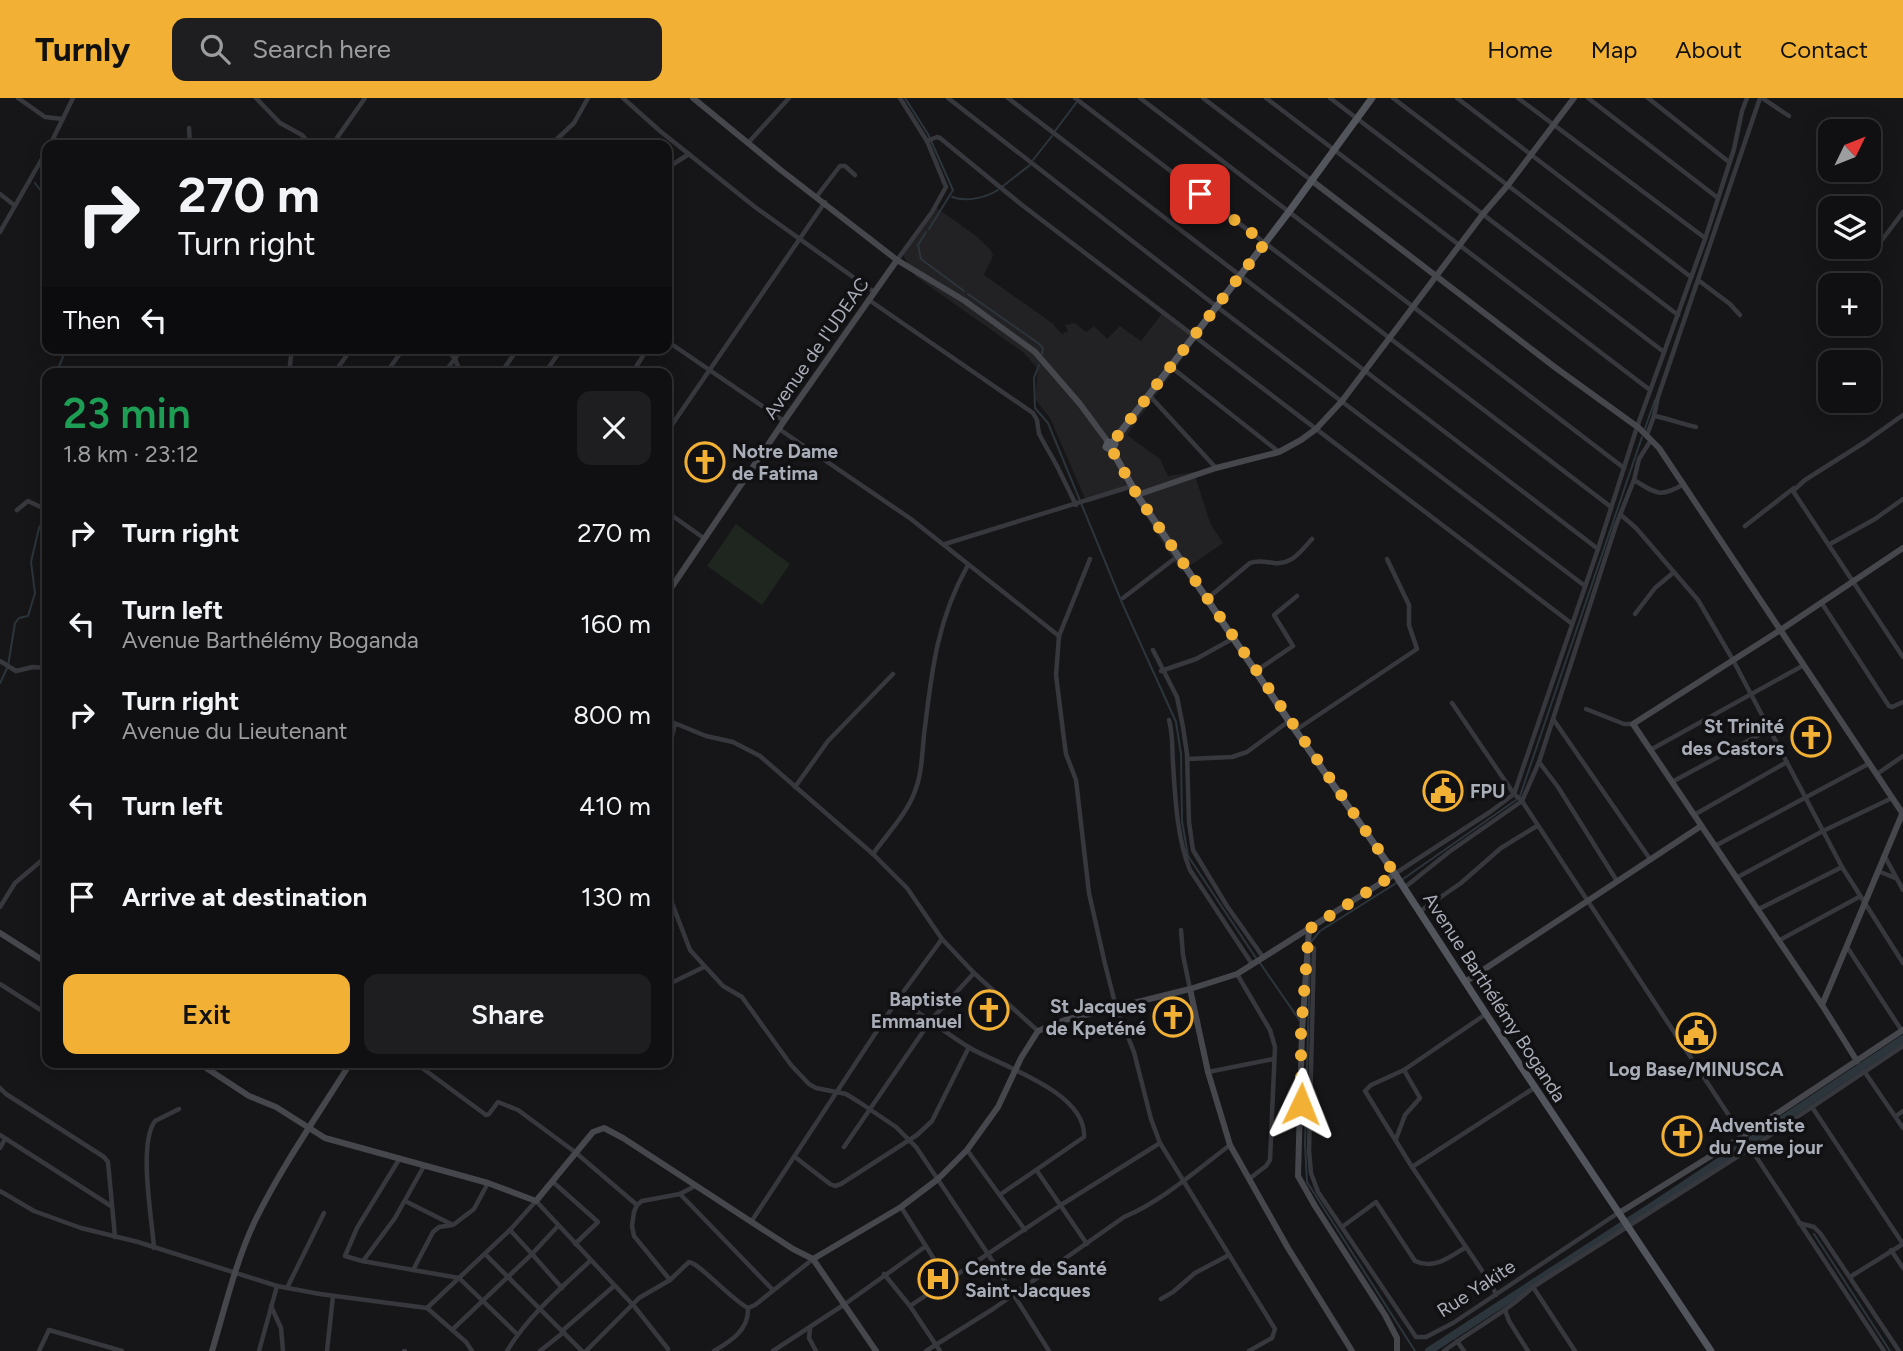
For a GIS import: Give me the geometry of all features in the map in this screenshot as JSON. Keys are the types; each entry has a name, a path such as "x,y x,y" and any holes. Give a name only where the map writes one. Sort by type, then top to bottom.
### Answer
{"main road":[{"path":"1111,445 1372,98"},
{"name":"Avenue Barthélémy Boganda","path":"1111,445 1137,495 1400,881 1711,1351"}],"street":[{"path":"18,98 45,117 62,119"},
{"path":"52,140 73,98"},
{"path":"257,98 280,123 306,140"},
{"path":"336,140 365,98"},
{"path":"558,140 574,123 588,98"},
{"path":"623,98 671,140"},
{"path":"693,98 897,260 965,300 1035,352 1111,445"},
{"path":"748,144 789,98"},
{"path":"897,260 932,212 946,187 930,140 900,98"},
{"path":"948,98 1216,306 1585,586"},
{"path":"1008,98 1598,549"},
{"path":"1075,98 1611,507"},
{"path":"1140,98 1624,468"},
{"path":"1203,98 1556,368 1638,427 1684,484 1903,813 1861,900 1847,946 1822,1005"},
{"path":"1266,98 1650,390"},
{"path":"1329,98 1664,352"},
{"path":"1393,98 1678,315"},
{"path":"1457,98 1692,277"},
{"path":"1518,98 1705,239"},
{"path":"1137,495 1216,468 1279,452 1316,429 1342,401 1574,98"},
{"path":"1588,98 1718,198"},
{"path":"1647,98 1729,162"},
{"path":"1400,881 1514,794 1650,390 1705,239 1747,98"},
{"path":"748,1308 813,1259 901,1207 938,1179 967,1150 998,1107 1021,1058 1038,1031 1065,1020 1237,974 1309,929 1449,852 1522,801 1539,762 1616,525 1649,438 1658,397 1761,98 1789,116"},
{"path":"189,128 190,140"},
{"path":"930,140 940,138 1022,205 1572,623"},
{"path":"672,141 755,207 874,292"},
{"path":"672,165 689,154"},
{"path":"0,232 42,158"},
{"path":"817,196 840,166 845,166 855,175"},
{"path":"0,194 14,205"},
{"path":"672,424 825,202"},
{"path":"1882,240 1903,212"},
{"name":"Avenue de I'UDEAC","path":"672,587 897,260"},
{"path":"1698,280 1740,315"},
{"path":"869,300 1033,413 1039,434 1077,505"},
{"path":"672,344 784,421"},
{"path":"450,354 459,368"},
{"path":"447,368 457,354"},
{"path":"1171,368 1279,452"},
{"path":"1149,395 1216,468"},
{"path":"1745,526 1795,487 1903,415"},
{"path":"1654,416 1696,427"},
{"path":"779,429 911,519 1059,636"},
{"path":"1634,480 1660,494 1684,484"},
{"path":"944,545 1132,486"},
{"path":"1795,487 1795,494 1903,657"},
{"path":"1830,544 1875,519 1903,499"},
{"path":"17,510 28,501 42,508"},
{"path":"1622,515 1698,600 1733,660 1842,867 1903,963"},
{"path":"672,516 705,539"},
{"path":"1208,598 1250,563 1287,562 1296,557 1312,539"},
{"path":"1587,709 1624,724 1633,724 1903,548"},
{"path":"1123,598 1178,556"},
{"path":"1090,559 1059,636 1056,675 1065,746 1076,780 1089,893 1116,1007 1134,1052 1160,1143 1275,1329 1272,1338 1249,1351"},
{"path":"1296,731 1417,649 1409,625 1409,605 1387,559"},
{"path":"873,854 916,790 940,629 955,588 968,565"},
{"path":"1635,614 1655,588 1674,572"},
{"path":"1256,671 1293,646 1274,615 1297,596"},
{"path":"1821,602 1889,706 1903,702"},
{"path":"1161,671 1196,659 1235,638"},
{"path":"1153,650 1161,671 1177,697 1187,759 1189,822 1194,850 1227,906 1262,957"},
{"path":"0,661 16,671 42,668"},
{"path":"1652,749 1805,664"},
{"path":"795,788 828,741 893,674"},
{"path":"1452,703 1514,794 1522,801 1884,1351"},
{"path":"1552,719 1650,859"},
{"path":"1169,720 1184,856 1190,870 1253,963"},
{"path":"1187,759 1232,757 1247,752 1289,721"},
{"path":"672,722 746,747 760,756 873,854 907,888 942,939 974,973 1038,1031"},
{"path":"672,736 675,724"},
{"path":"1633,724 1857,1061"},
{"path":"1672,782 1770,729"},
{"path":"1172,742 1185,742"},
{"path":"1877,774 1903,756"},
{"path":"1539,762 1558,787 1617,881"},
{"path":"1694,816 1787,762"},
{"path":"1715,847 1870,763"},
{"path":"1737,878 1823,831 1892,798"},
{"path":"1419,912 1461,883 1501,848 1537,826"},
{"path":"1465,982 1701,826"},
{"path":"1884,854 1903,890"},
{"path":"0,907 15,883 42,860"},
{"path":"1756,910 1842,867"},
{"path":"1877,871 1895,878"},
{"path":"1777,941 1861,900"},
{"path":"672,903 690,950 723,986 742,997 791,1065 809,1084 846,1094 896,1127 927,1161 1014,1294 1046,1350"},
{"path":"1309,929 1301,1032 1298,1176 1385,1315 1397,1338 1397,1351"},
{"path":"1181,930 1182,956 1189,989 1208,1072 1230,1145 1352,1351"},
{"path":"0,933 42,960"},
{"path":"751,1222 898,999 942,939"},
{"path":"1847,946 1902,1031"},
{"name":"Rue Yakite","path":"1314,948 1309,1151 1311,1173 1318,1192 1416,1337 1426,1337 1444,1328 1902,1031"},
{"path":"673,982 704,967"},
{"path":"844,1147 931,1020 974,973"},
{"path":"1237,974 1274,1039 1270,1160 1249,1180"},
{"path":"0,984 42,1011"},
{"path":"898,999 970,1048 1053,1090 1075,1112 1084,1137 1001,1194"},
{"path":"1486,1014 1404,1070 1371,1085 1365,1091 1496,1295"},
{"path":"1444,1351 1505,1310 1533,1287 1751,1148 1903,1046"},
{"path":"795,1157 835,1186 917,1135 932,1121 970,1048"},
{"path":"1208,1072 1273,1059"},
{"path":"206,1068 249,1096 276,1107 325,1138 488,1184 536,1201 634,1306 668,1349"},
{"path":"212,1351 235,1274 264,1205 347,1068"},
{"path":"422,1068 486,1115 500,1102 518,1110 575,1152 636,1205"},
{"path":"1396,1140 1405,1115 1420,1098 1404,1070"},
{"path":"1864,1071 1903,1128"},
{"path":"1412,1167 1536,1087"},
{"path":"0,1088 88,1144 108,1162 115,1237"},
{"path":"1812,1107 1903,1244 1850,1277"},
{"path":"155,1248 147,1156 149,1132 160,1116 179,1109"},
{"path":"1896,1116 1903,1111"},
{"path":"427,1308 510,1230 593,1132 604,1128 813,1259 876,1351"},
{"path":"0,1148 3,1137 112,1206"},
{"path":"909,1306 1160,1143"},
{"path":"926,1351 1182,1181 1230,1145"},
{"path":"967,1150 1025,1230"},
{"path":"400,1158 365,1215 346,1253 348,1258 459,1278 517,1334"},
{"path":"362,1261 377,1245 424,1165"},
{"path":"1037,1171 1087,1244"},
{"path":"553,1182 597,1222 575,1244"},
{"path":"413,1270 433,1231 439,1227 453,1225 474,1209 488,1184"},
{"path":"636,1205 646,1200 680,1194 696,1186"},
{"path":"0,1191 34,1211 81,1228 277,1286 427,1308 466,1342 472,1351"},
{"path":"680,1194 773,1290"},
{"path":"405,1201 453,1225"},
{"path":"1342,1227 1376,1202 1415,1261 1425,1266 1443,1261 1466,1247"},
{"path":"636,1205 632,1226 634,1236 670,1280"},
{"path":"901,1207 948,1281"},
{"path":"287,1288 324,1213"},
{"path":"1799,1223 1815,1227 1820,1233 1901,1351"},
{"path":"452,1330 509,1278 558,1226"},
{"path":"510,1230 562,1288"},
{"path":"773,1351 926,1246"},
{"path":"1891,1251 1903,1268"},
{"path":"485,1254 538,1309 584,1351 634,1306 639,1298 670,1280 692,1261 722,1290 748,1308"},
{"path":"1161,1299 1195,1273 1229,1255"},
{"path":"507,1351 538,1309 590,1261"},
{"path":"884,1275 940,1351"},
{"path":"259,1351 277,1286"},
{"path":"540,1351 614,1286"},
{"path":"1533,1287 1575,1351"},
{"path":"327,1351 333,1296"},
{"path":"270,1306 278,1317 283,1351"},
{"path":"714,1351 734,1338 743,1328 747,1322 748,1308"},
{"path":"1505,1310 1528,1351"},
{"path":"810,1328 809,1338 816,1351"},
{"path":"40,1351 49,1330 122,1351"},
{"path":"1457,1341 1464,1351"}],"shaded area":[{"path":"934,206 991,250 993,256 984,275 1052,323 1062,334 1068,331 1065,325 1075,323 1086,332 1094,326 1107,339 1120,326 1141,341 1164,311 1198,337 1127,435 1160,459 1168,476 1194,472 1210,523 1223,543 1181,572 1129,490 1087,503 1050,418 1035,399 1038,369 1024,353 915,276 903,255"},
{"path":"736,524 790,564 762,605 707,566"}],"waterway":[{"path":"905,98 928,134 953,190 929,229"},
{"path":"1055,131 1076,103"},
{"path":"1033,160 1052,136"},
{"path":"1003,186 1030,165"},
{"path":"35,183 42,192"},
{"path":"952,197 976,198 998,190"},
{"path":"926,232 918,245 921,259 964,291"},
{"path":"968,294 1038,343 1043,348 1042,354"},
{"path":"58,368 63,354"},
{"path":"1039,365 1034,378 1035,408 1048,423 1123,605 1176,722 1181,754 1182,821 1188,856 1256,958"},
{"path":"1644,431 1655,400"},
{"path":"1520,796 1642,437"},
{"path":"0,683 8,666 15,623 19,618 28,616 35,593 31,562 42,523"},
{"path":"1403,879 1516,800"},
{"path":"1311,942 1320,931 1398,882"},
{"path":"1310,958 1305,1145 1307,1182 1415,1351"},
{"path":"1260,963 1300,1021"},
{"path":"1429,1351 1903,1039"},
{"path":"1814,1234 1890,1351"}],"place":[{"name":"Notre Dame de Fatima","path":"705,462"},
{"name":"St Trinité des Castors","path":"1811,737"},
{"name":"FPU","path":"1443,791"},
{"name":"Baptiste Emmanuel","path":"989,1010"},
{"name":"St Jacques de Kpeténé","path":"1173,1017"},
{"name":"Log Base/MINUSCA","path":"1696,1033"},
{"name":"Adventiste du 7eme jour","path":"1682,1136"},
{"name":"Centre de Santé Saint-Jacques","path":"938,1279"}],"route":[{"path":"1200,194 1265,243 1113,442 1115,448 1112,450 1137,495 1395,874 1309,929 1301,1032 1301,1104"}]}
